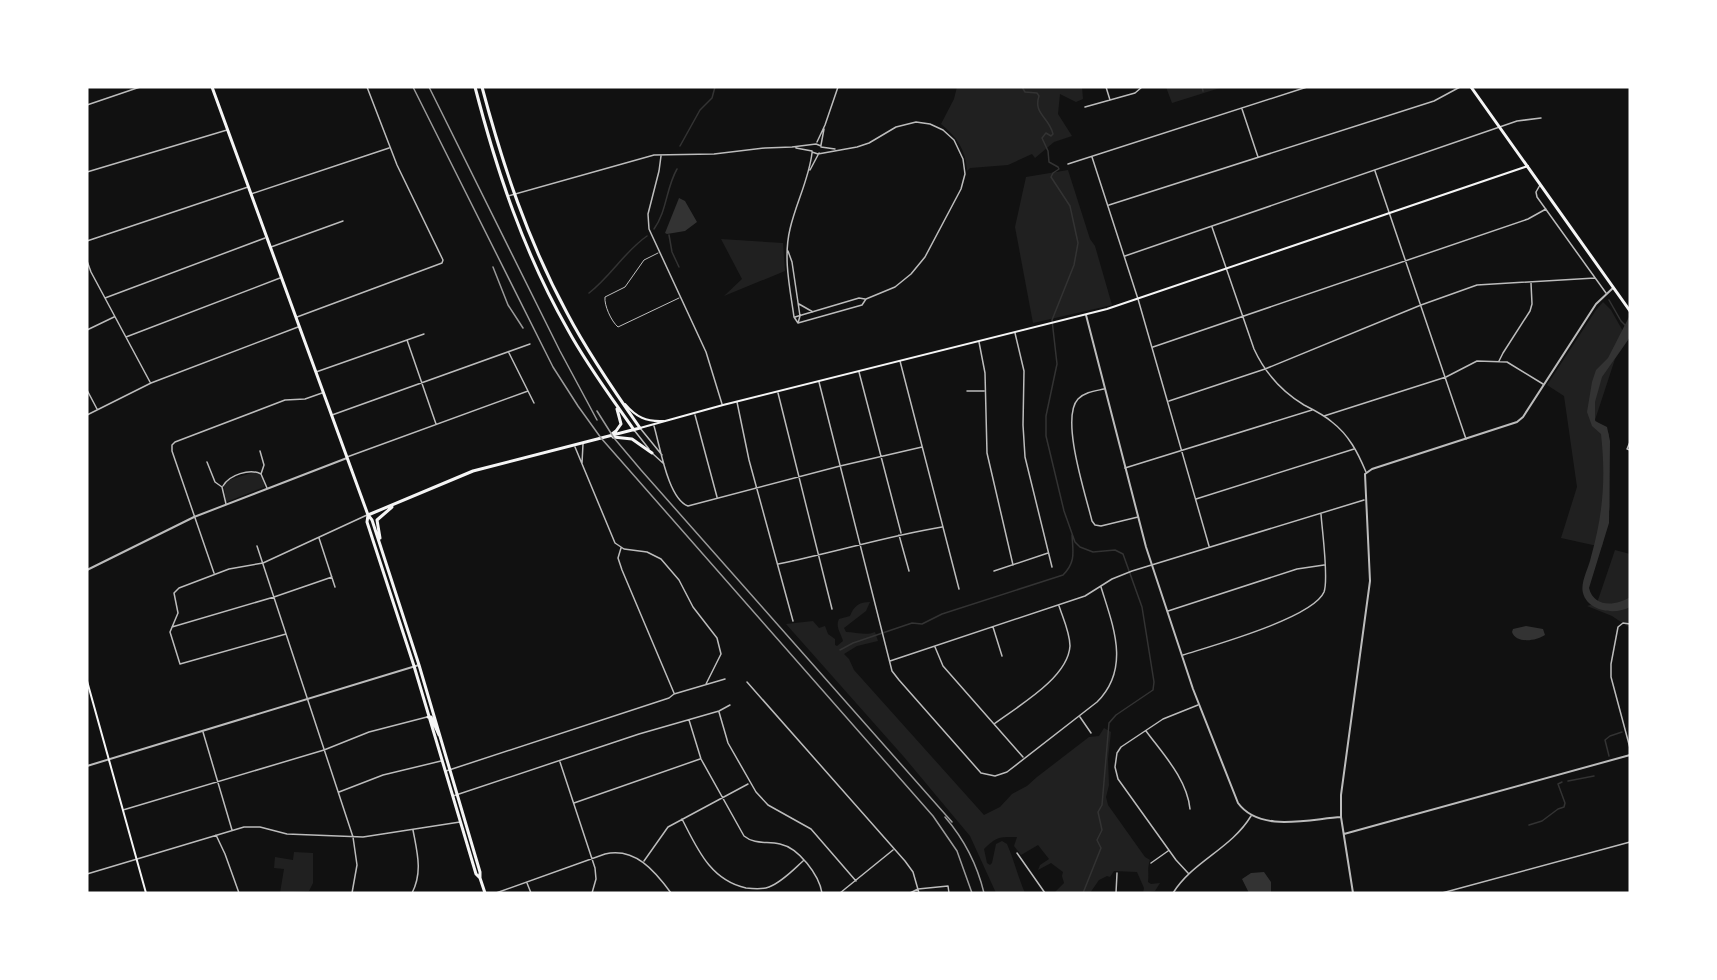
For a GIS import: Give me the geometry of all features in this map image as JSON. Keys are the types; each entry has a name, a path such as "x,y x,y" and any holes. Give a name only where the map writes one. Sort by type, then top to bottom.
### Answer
{"main road":[{"path":"212,87 315,372 368,515 372,520 451,770 485,893"},
{"path":"475,87 506,197 526,246 550,297 585,360 634,430"},
{"path":"482,87 514,194 533,242 559,298 581,337 640,428"},
{"path":"1471,87 1630,311"},
{"path":"368,515 473,471 670,421 737,401 1086,315 1528,166"},
{"path":"617,395 636,416 652,422 670,421"},
{"path":"605,437 616,431 621,424 620,416 612,400"},
{"path":"605,437 632,439 652,453"},
{"path":"383,555 376,520 396,504"},
{"path":"368,515 367,522 414,666 476,874 480,878"},
{"path":"392,599 403,615"},
{"path":"87,681 146,893"},
{"path":"428,717 431,717 435,731 440,736"}],"street":[{"path":"87,105 140,87"},
{"path":"296,317 443,261 400,171 367,87"},
{"path":"808,174 819,153 825,125 838,87"},
{"path":"1106,87 1110,101"},
{"path":"1085,107 1134,93 1142,87"},
{"path":"1068,164 1306,87"},
{"path":"1108,206 1434,101 1460,87"},
{"path":"1242,108 1258,157"},
{"path":"1125,256 1521,120 1541,118"},
{"path":"792,147 819,153 839,150 862,146 896,127 916,122 930,124 943,130 954,140 963,159 965,174 961,189 925,257 911,274 895,287 866,299 862,304 798,322"},
{"path":"798,322 794,316 786,264 790,229 808,174 812,151 825,125"},
{"path":"87,167 88,171 227,130"},
{"path":"506,197 661,155 707,155 815,144 839,150"},
{"path":"250,194 391,147"},
{"path":"661,155 647,222 706,352 723,405"},
{"path":"1092,157 1153,347 1209,546"},
{"path":"1375,171 1466,439"},
{"path":"1540,184 1536,194 1606,293"},
{"path":"87,242 248,187"},
{"path":"1153,347 1528,219 1546,209"},
{"path":"270,247 343,221"},
{"path":"1212,226 1254,349 1265,369 1282,389 1339,428 1355,448 1366,472 1364,481 1370,581 1341,787 1341,817 1353,893"},
{"path":"105,298 266,237"},
{"path":"788,250 800,316 798,322"},
{"path":"87,261 151,383"},
{"path":"126,337 281,278"},
{"path":"1169,401 1265,369 1421,305 1477,285 1595,278"},
{"path":"1499,361 1530,311 1531,282"},
{"path":"1366,472 1516,422 1523,417 1596,304 1613,288"},
{"path":"794,316 859,298 866,299"},
{"path":"798,303 804,309 813,312"},
{"path":"1086,315 1137,517 1199,705 1235,797 1241,807 1251,816 1270,822 1341,817"},
{"path":"87,330 115,316"},
{"path":"87,415 151,383 299,326"},
{"path":"1015,332 1024,370 1025,457 1052,567"},
{"path":"315,372 424,333"},
{"path":"406,339 436,425"},
{"path":"979,341 984,366 985,430 989,465 1013,565"},
{"path":"331,415 530,344"},
{"path":"509,352 534,403"},
{"path":"1324,416 1446,377 1470,363 1484,360 1511,364 1544,385"},
{"path":"900,361 959,589"},
{"path":"859,372 882,456 909,571"},
{"path":"819,382 889,661 899,680 981,773 999,776 1079,716 1106,692 1117,662 1116,637 1101,587"},
{"path":"1105,389 1086,393 1078,399 1072,410 1071,418 1073,444 1092,521 1095,525 1101,526 1137,517"},
{"path":"87,390 98,410"},
{"path":"87,570 194,517 528,391"},
{"path":"967,391 985,392"},
{"path":"778,392 832,609"},
{"path":"214,574 172,451 172,445 285,400 305,399 323,393"},
{"path":"737,401 793,621"},
{"path":"1125,468 1183,452 1313,410"},
{"path":"695,412 717,498"},
{"path":"654,425 672,491 685,505 922,447"},
{"path":"640,428 663,456"},
{"path":"634,430 652,453 665,464"},
{"path":"1630,442 1627,449 1630,450"},
{"path":"582,464 583,443"},
{"path":"575,446 614,540 621,548 647,552 661,560 679,580 693,607 720,643 721,654 706,684"},
{"path":"1196,499 1355,448"},
{"path":"260,451 264,464 261,474 267,489"},
{"path":"207,462 215,482 222,487 226,505"},
{"path":"222,487 228,479 239,475 253,471 261,474"},
{"path":"889,661 1085,596 1132,571 1365,500"},
{"path":"1182,656 1268,627 1316,601 1324,591 1321,514"},
{"path":"286,634 180,664 170,634 178,613 174,593 179,588 214,574 263,563 368,515"},
{"path":"777,564 819,556 900,534 942,527"},
{"path":"319,537 335,587"},
{"path":"257,546 353,837 357,865 352,893"},
{"path":"621,548 618,558 622,570 674,694"},
{"path":"994,571 1049,553"},
{"path":"1167,611 1297,568 1324,565"},
{"path":"171,627 274,597 332,577"},
{"path":"994,724 1053,679 1066,662 1070,640 1059,605"},
{"path":"1630,624 1620,624 1615,635 1611,676 1630,748"},
{"path":"993,626 1002,656"},
{"path":"934,646 943,666 1024,758"},
{"path":"87,766 419,665"},
{"path":"445,772 669,698 674,694 725,679"},
{"path":"747,682 913,872 919,893"},
{"path":"452,797 719,711 730,705"},
{"path":"1188,873 1118,779 1115,771 1119,750 1170,715 1199,705"},
{"path":"719,711 728,743 750,783 768,805 811,829 856,881"},
{"path":"1079,716 1091,733"},
{"path":"123,810 324,750 369,732 428,717"},
{"path":"689,719 701,759 741,832 748,839 786,846 803,861 818,881 822,893"},
{"path":"1146,730 1181,779 1188,796 1190,809"},
{"path":"203,731 232,830"},
{"path":"1344,834 1630,755"},
{"path":"574,803 701,759"},
{"path":"339,792 383,775 442,761"},
{"path":"560,761 596,879 592,893"},
{"path":"644,862 665,830 750,783"},
{"path":"1173,893 1188,873 1235,838 1251,816"},
{"path":"682,819 711,868 723,878 742,887 767,888 777,883 803,861"},
{"path":"87,874 232,830 254,826 286,834 353,837 380,836 460,822"},
{"path":"412,893 418,881 419,866 413,829"},
{"path":"216,835 239,893"},
{"path":"1442,893 1630,842"},
{"path":"840,893 894,849"},
{"path":"1151,863 1169,850"},
{"path":"496,893 615,852 630,855 644,862 655,871 671,893"},
{"path":"1017,852 1045,893"},
{"path":"1116,893 1117,873"},
{"path":"527,882 531,893"},
{"path":"910,893 918,889 948,886 949,893"},
{"path":"925,888 925,893"}],"lane":[{"path":"659,252 644,260 625,287 604,297 616,326 630,322 681,297"}],"shaded area":[{"path":"957,87 1082,87 1083,99 1076,102 1060,94 1058,114 1072,136 1054,142 1035,158 1032,154 1008,165 970,168 967,171 960,144 941,124 954,99"},
{"path":"1166,87 1223,87 1172,103"},
{"path":"1068,170 1090,239 1095,246 1112,305 1033,323 1015,227 1026,177"},
{"path":"679,198 685,201 697,222 685,231 667,234 665,233"},
{"path":"721,239 783,243 785,271 724,296 742,279"},
{"path":"1603,302 1611,310 1628,340 1615,359 1595,420 1609,434 1610,507 1602,547 1561,538 1577,487 1564,396 1547,385"},
{"path":"1630,315 1630,337 1602,377 1595,402 1595,421 1607,427 1610,441 1609,523 1589,588 1600,602 1618,602 1630,597 1630,607 1610,611 1590,604 1582,589 1598,526 1603,481 1601,434 1592,426 1587,412 1596,370 1608,358"},
{"path":"255,472 262,478 264,487 226,502 224,486 229,480"},
{"path":"1615,550 1630,554 1630,628 1612,616 1587,606 1597,603"},
{"path":"870,602 866,611 844,628 846,632 865,634 875,632 878,641 857,646 844,654 854,670 984,815 1000,807 1012,794 1027,786 1089,737 1099,736 1104,728 1111,732 1108,759 1109,785 1106,797 1108,805 1145,857 1150,860 1148,882 1160,883 1155,891 1143,893 1144,888 1137,872 1114,871 1110,877 1099,880 1090,893 1054,893 1064,883 1063,872 1051,863 1038,870 1040,865 1049,859 1038,845 1021,855 1014,846 1017,837 1003,837 996,839 984,849 987,863 990,865 992,863 996,844 1002,841 1007,844 1025,893 996,893 970,836 904,757 786,624 813,621 819,628 825,626 828,634 835,639 837,646 843,641 838,627 839,619 850,616 855,607 860,604"},
{"path":"1526,626 1543,629 1545,635 1527,640 1514,636 1513,629"},
{"path":"294,852 313,853 313,883 309,891 280,893 284,869 274,868 275,857 293,860"},
{"path":"1264,872 1271,882 1271,893 1249,893 1242,879 1251,873"}],"waterway":[{"path":"680,146 700,110 712,98 715,87"},
{"path":"1022,87 1025,92 1037,93 1038,107 1051,128 1053,134 1051,136 1046,133 1042,138 1048,151 1049,162 1059,169 1051,177 1070,206 1078,243 1074,265 1052,320 1057,364 1046,416 1046,436 1064,511 1075,542 1080,547 1093,552 1115,550 1123,554 1142,607 1154,682 1153,690 1116,715 1109,723 1102,805 1098,812 1102,830 1097,840 1101,848 1083,893"},
{"path":"1202,87 1203,91"},
{"path":"654,229 662,215 677,169"},
{"path":"669,235 672,252 679,267"},
{"path":"589,293 647,236"},
{"path":"1609,300 1627,327"},
{"path":"840,650 853,643 912,623 922,624 942,614 1063,575 1072,561 1072,535"},
{"path":"1609,756 1605,740 1622,732"},
{"path":"1568,781 1594,776"},
{"path":"1529,825 1542,821 1564,807 1565,803 1558,784 1562,782"}],"railway":[{"path":"413,87 553,367 578,406 601,438 933,816 957,851 972,893"},
{"path":"429,87 560,351 597,420"},
{"path":"493,267 508,305 523,328"},
{"path":"597,411 614,438 641,470 952,822"},
{"path":"945,817 969,852 984,893"}]}
